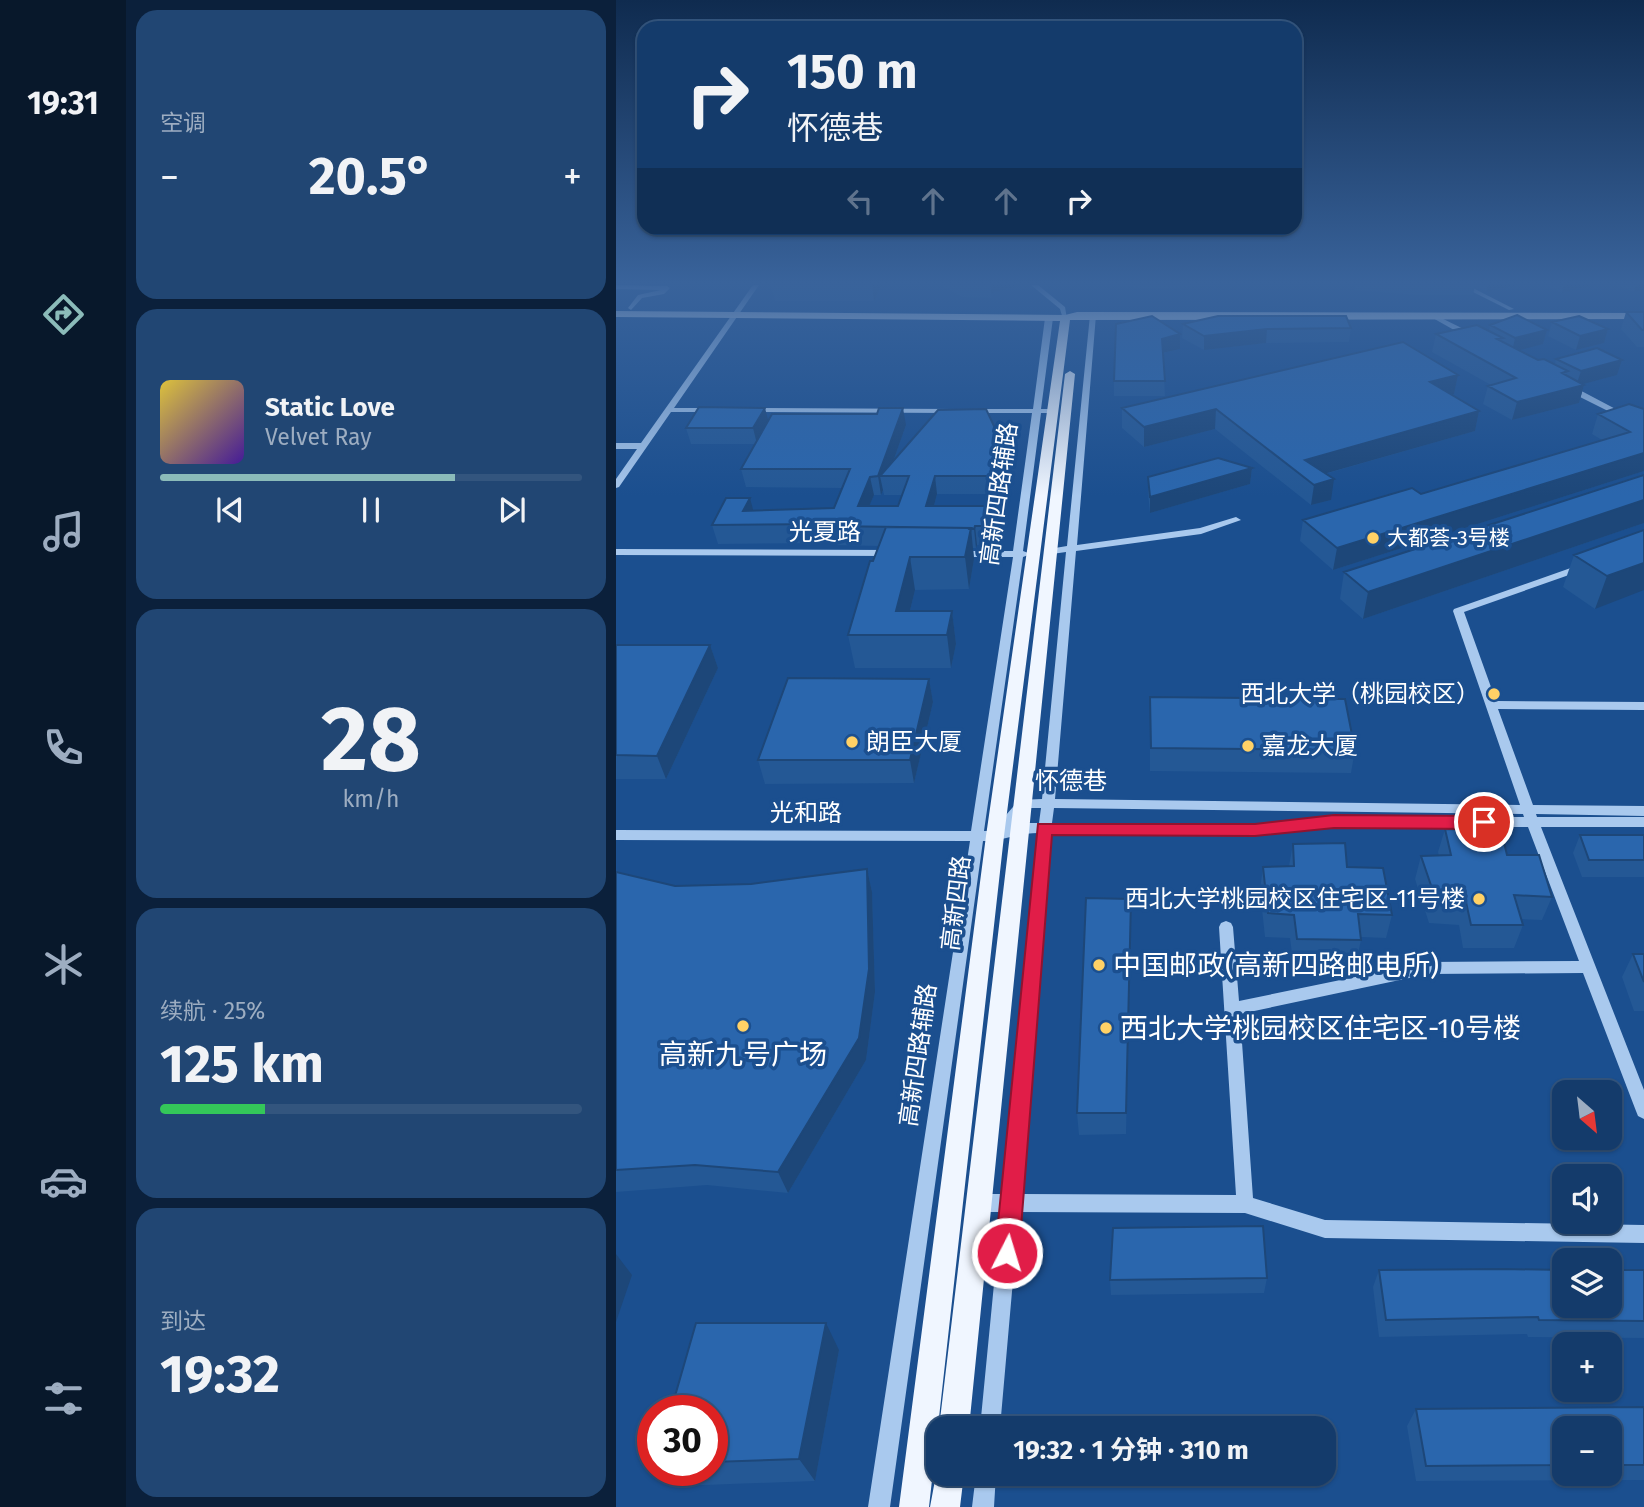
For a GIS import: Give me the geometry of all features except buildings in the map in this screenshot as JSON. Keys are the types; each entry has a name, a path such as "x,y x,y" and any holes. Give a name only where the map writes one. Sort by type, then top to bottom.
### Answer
{"main road":[{"name":"高新四路","path":"914,1507 986,836 1043,552 1045,411 1059,355"},
{"name":"高新四路","path":"955,1416 1022,828 1043,552 1065,355"},
{"path":"945,1507 948,1486"}],"street":[{"path":"616,485 706,355"},
{"path":"1562,384 1644,427"},
{"path":"667,410 725,410"},
{"path":"739,410 1045,411"},
{"path":"616,446 642,446"},
{"path":"949,554 1043,552 1201,531 1236,520"},
{"name":"光夏路","path":"616,552 907,553"},
{"path":"991,1416 1047,803 1043,552"},
{"path":"1594,562 1458,611 1531,816 1644,1111"},
{"path":"1491,705 1644,706"},
{"name":"怀德巷","path":"986,836 1024,803 1531,816 1644,822"},
{"name":"怀德巷","path":"986,836 1022,828 1255,830 1334,822 1644,811"},
{"name":"光和路","path":"616,835 986,836"},
{"name":"高新四路辅路","path":"879,1507 986,836"},
{"path":"1226,927 1245,1204"},
{"path":"1231,1009 1428,968 1589,967"},
{"path":"979,1203 1245,1204 1325,1229 1644,1234"},
{"path":"983,1507 985,1486"}],"place":[{"name":"大都荟-3号楼","path":"1373,538"},
{"name":"西北大学（桃园校区）","path":"1494,694"},
{"name":"朗臣大厦","path":"852,742"},
{"name":"嘉龙大厦","path":"1248,746"},
{"name":"西北大学桃园校区住宅区-11号楼","path":"1479,899"},
{"name":"中国邮政(高新四路邮电所)","path":"1099,965"},
{"name":"高新九号广场","path":"743,1026"},
{"name":"西北大学桃园校区住宅区-10号楼","path":"1106,1028"}],"route":[{"path":"1007,1253 1044,828 1255,830 1334,822 1484,822"}]}
